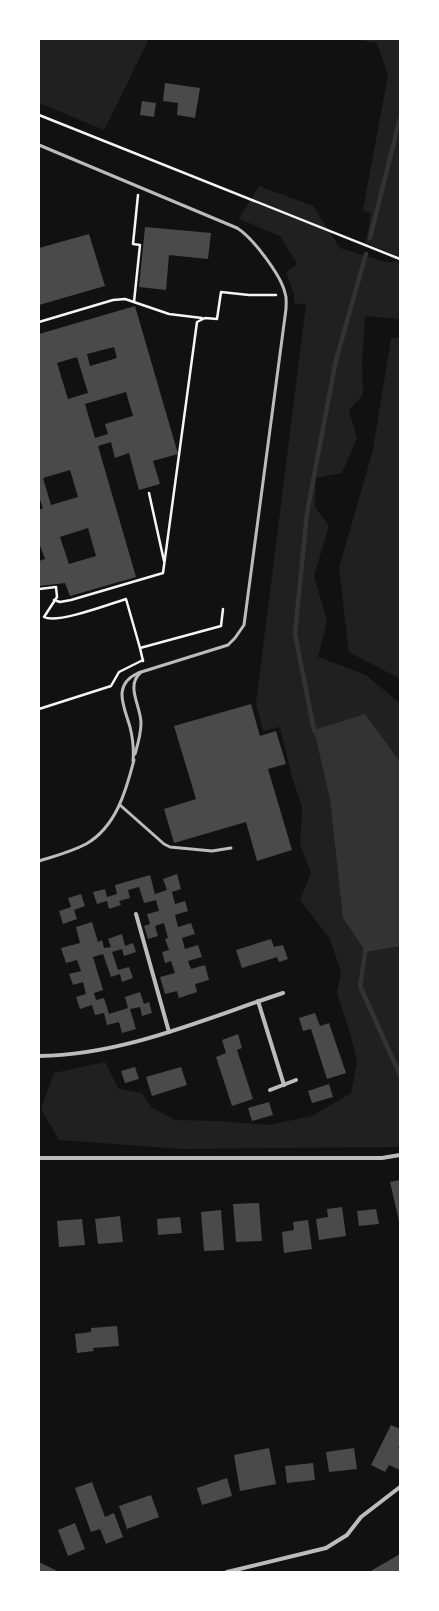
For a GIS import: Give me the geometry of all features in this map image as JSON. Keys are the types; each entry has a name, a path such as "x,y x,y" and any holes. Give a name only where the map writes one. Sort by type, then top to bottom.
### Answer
{"street":[{"path":"136,914 168,1032"},
{"path":"39,1056 62,1055 109,1048 168,1032 283,993"},
{"path":"258,1001 284,1085"},
{"path":"270,1090 296,1080"},
{"path":"39,1158 270,1159 382,1158 400,1155"},
{"path":"227,1572 326,1548 347,1535 362,1517 400,1487"}],"lane":[{"path":"39,145 245,232 279,279 286,294 286,309 244,625 228,645 144,671 129,678 123,687 122,693 132,739 133,761"},
{"path":"39,861 87,843 106,826 120,805 141,728 134,690 134,682 136,678 144,671"},
{"path":"120,805 164,844 170,847 212,851 231,848"}],"path":[{"path":"39,115 400,259"},
{"path":"134,302 140,245 133,244 138,187"},
{"path":"39,322 113,300 125,299 168,314 217,319 221,292 262,296 286,294"},
{"path":"54,600 60,602 66,601 163,573 196,325 199,320 205,318"},
{"path":"149,493 164,563"},
{"path":"39,589 56,587 57,596 44,617 46,618 62,618 126,599 143,660 144,671"},
{"path":"140,648 221,626 223,609"},
{"path":"39,709 111,686 119,672 143,660"}],"shaded area":[{"path":"39,39 149,39 104,130 39,103"},
{"path":"353,39 400,39 400,257 366,243 371,214 363,210 388,75 377,43"},
{"path":"259,186 313,206 340,248 385,262 400,261 400,319 365,316 362,361 363,395 349,410 357,438 342,473 316,478 315,507 329,526 314,576 327,621 318,657 366,675 400,702 400,1147 182,1149 59,1140 41,1109 54,1073 105,1062 119,1089 142,1093 151,1107 175,1120 218,1121 269,1125 312,1116 351,1093 357,1061 337,993 341,972 330,939 300,900 311,873 300,845 302,807 292,777 280,727 263,731 256,703 306,305 294,303 294,294 286,272 297,264 280,236 239,219"},
{"path":"400,337 400,679 349,652 339,568 373,450 391,338"},
{"path":"365,714 400,762 400,946 366,952 343,918 330,799 314,730"}],"building":[{"path":"165,83 200,88 195,118 177,115 178,103 163,101"},
{"path":"142,101 156,103 154,117 140,115"},
{"path":"145,227 211,233 208,259 169,255 166,290 139,287"},
{"path":"89,234 105,286 39,305 39,248"},
{"path":"135,306 178,454 153,461 160,484 139,490 129,453 115,458 111,442 98,446 136,577 70,596 65,583 39,586 39,561 45,559 39,543 39,510 43,508 39,497 39,334","holes":["114,347 117,358 90,366 87,354","77,357 88,393 68,399 57,363","126,392 133,416 105,424 108,434 95,438 85,404","70,470 78,497 51,505 43,478","88,528 96,556 69,564 60,537"]},
{"path":"251,704 260,736 276,731 286,764 268,769 292,850 257,861 246,822 174,843 164,809 196,799 174,726"},
{"path":"177,874 181,889 172,892 175,904 185,901 188,911 175,915 178,927 191,923 195,934 182,938 185,949 198,945 202,957 188,961 191,969 205,965 209,980 195,984 197,992 179,998 177,991 165,994 160,977 175,973 171,961 165,963 162,952 169,950 165,939 168,938 164,923 155,926 158,936 148,939 144,926 150,924 147,914 159,911 156,900 144,903 139,887 128,890 130,898 119,901 121,905 109,909 107,901 97,904 93,892 105,889 107,897 117,894 115,885 150,875 155,894 167,890 163,879"},
{"path":"81,894 85,906 74,910 77,919 63,924 59,911 71,907 68,898"},
{"path":"92,922 98,942 102,940 104,948 111,947 108,939 122,934 125,946 133,943 136,952 124,956 122,949 112,952 118,970 129,967 133,978 122,982 120,974 111,977 103,954 93,957 103,990 94,993 96,1000 104,998 109,1014 128,1008 125,997 140,992 144,1004 149,1002 152,1013 142,1016 140,1007 130,1009 136,1029 122,1033 119,1022 107,1025 104,1013 95,1015 92,1005 80,1009 76,997 86,994 83,982 73,985 69,974 81,971 77,960 66,963 61,948 80,943 76,927"},
{"path":"271,939 274,947 283,945 288,959 279,962 277,957 242,968 236,950"},
{"path":"315,1013 320,1026 329,1023 346,1073 327,1079 311,1029 303,1031 299,1018"},
{"path":"238,1034 242,1048 237,1050 253,1099 232,1106 216,1057 226,1053 222,1040"},
{"path":"135,1067 139,1079 125,1083 121,1071"},
{"path":"181,1067 187,1085 152,1096 146,1077"},
{"path":"329,1084 333,1097 312,1103 308,1091"},
{"path":"269,1102 273,1115 252,1121 248,1108"},
{"path":"400,1180 400,1221 399,1221 390,1182"},
{"path":"259,1203 262,1241 236,1242 233,1204"},
{"path":"342,1207 346,1236 319,1240 316,1219 328,1217 327,1209"},
{"path":"376,1209 379,1224 359,1226 357,1211"},
{"path":"221,1210 224,1250 204,1251 201,1212"},
{"path":"120,1216 123,1242 98,1244 95,1219"},
{"path":"180,1217 182,1233 158,1235 157,1219"},
{"path":"82,1219 85,1245 59,1247 57,1221"},
{"path":"308,1220 312,1249 284,1253 282,1232 294,1230 293,1222"},
{"path":"117,1326 119,1346 93,1348 94,1351 77,1353 75,1334 91,1332 91,1328"},
{"path":"391,1425 400,1429 400,1444 398,1448 400,1449 400,1470 389,1465 385,1472 371,1465"},
{"path":"269,1448 276,1484 240,1491 234,1455"},
{"path":"354,1448 357,1469 329,1472 326,1452"},
{"path":"313,1463 315,1480 287,1483 285,1466"},
{"path":"227,1478 232,1496 202,1505 197,1488"},
{"path":"92,1482 105,1517 114,1513 123,1537 106,1544 100,1529 91,1532 75,1488"},
{"path":"151,1495 159,1517 127,1529 119,1506"},
{"path":"75,1523 85,1549 68,1556 58,1530"},
{"path":"400,1554 400,1572 369,1572"},
{"path":"39,1562 57,1571 57,1572 39,1572"}],"waterway":[{"path":"370,238 400,118"},
{"path":"317,734 314,730 295,634 307,513 336,360 366,254"},
{"path":"366,947 360,986 400,1075"}]}
